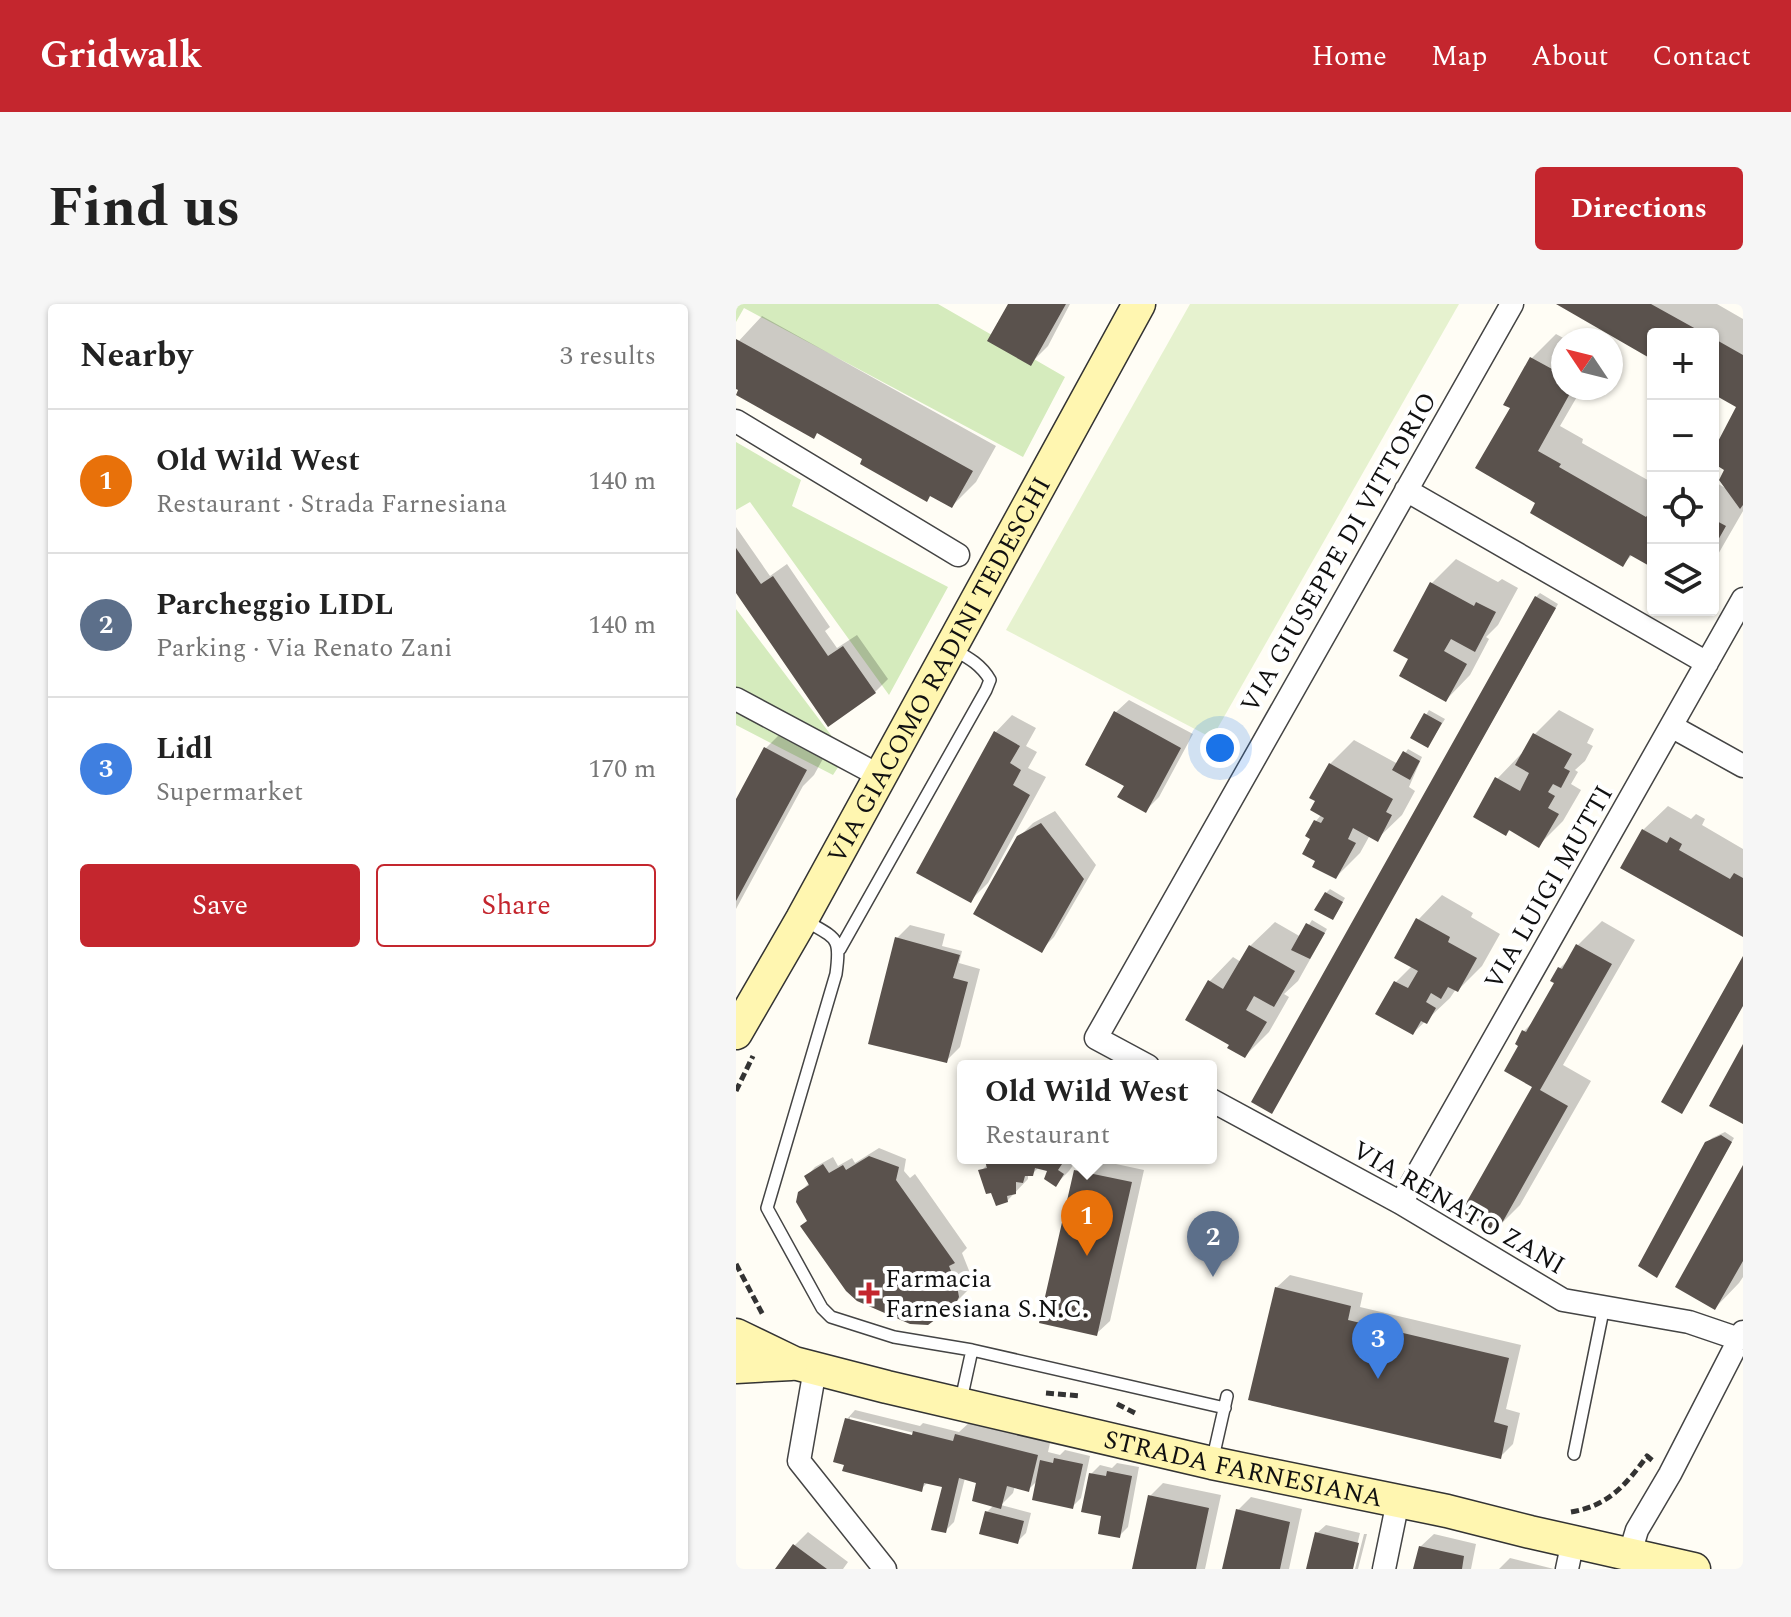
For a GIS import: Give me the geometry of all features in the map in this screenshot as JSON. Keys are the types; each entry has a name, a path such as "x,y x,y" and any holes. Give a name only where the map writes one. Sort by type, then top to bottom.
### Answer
{"main road":[{"name":"VIA GIACOMO RADINI TEDESCHI","path":"736,1033 802,919 1139,304"},
{"name":"STRADA FARNESIANA","path":"736,1335 805,1366 960,1404 1212,1463 1447,1511 1694,1569"},
{"name":"STRADA FARNESIANA","path":"736,1367 805,1366"}],"street":[{"name":"VIA GIUSEPPE DI VITTORIO","path":"1137,1060 1096,1038 1512,304"},
{"path":"736,421 958,555"},
{"path":"1406,490 1707,663"},
{"name":"VIA LUIGI MUTTI","path":"1401,1203 1743,599"},
{"path":"736,699 880,776"},
{"path":"1671,726 1743,766"},
{"name":"VIA RENATO ZANI","path":"1217,1103 1401,1203 1563,1300 1689,1322 1741,1336"},
{"path":"1630,1553 1637,1530 1670,1474 1741,1336"},
{"path":"805,1366 799,1461 885,1569"},
{"path":"1384,1569 1398,1501"}],"lane":[{"path":"950,648 970,658 990,680 840,949 836,974 767,1208 822,1308 831,1317 894,1337 1226,1402 1212,1463"},
{"path":"802,919 832,936 840,949"},
{"path":"1574,1454 1604,1306"},
{"path":"960,1404 972,1350"}],"path":[{"path":"736,1264 763,1316"},
{"path":"1568,1541 1575,1511 1605,1501 1626,1484 1647,1456 1670,1474"}],"green space":[{"path":"736,304 938,304 1065,377 1023,457 744,308 736,322"},
{"path":"1190,304 1459,304 1212,738 1006,630"},
{"path":"736,442 801,480 792,506 948,587 889,695 750,502 736,510"},
{"path":"736,609 846,755 833,775 736,725"}],"building":[{"path":"1008,304 1066,304 1031,366 987,341"},
{"path":"1556,304 1651,304 1694,328 1647,328 1647,357 1623,343 1623,328 1598,328"},
{"path":"736,339 973,471 952,508 930,496 927,502 860,464 862,459 817,433 814,439 736,395"},
{"path":"1719,341 1743,355 1743,505 1740,509 1719,480 1724,470 1719,467 1719,440 1736,407 1719,397"},
{"path":"1530,357 1551,368 1551,400 1566,400 1538,451 1561,464 1559,467 1647,516 1647,565 1630,555 1623,567 1530,513 1535,503 1475,468 1510,408 1503,405"},
{"path":"1719,522 1726,526 1719,538"},
{"path":"736,548 761,584 773,576 828,656 843,646 876,693 828,727 736,593"},
{"path":"1430,582 1474,606 1476,602 1496,612 1475,652 1451,639 1444,651 1467,664 1446,702 1399,676 1408,659 1393,651"},
{"path":"1535,596 1556,608 1272,1114 1251,1102"},
{"path":"1114,711 1181,748 1146,813 1117,797 1124,786 1085,765"},
{"path":"1424,713 1442,723 1428,748 1410,738"},
{"path":"994,731 1020,746 1010,763 1021,770 1013,785 1030,795 971,903 916,873"},
{"path":"1533,733 1572,754 1564,768 1570,771 1561,788 1553,784 1548,792 1555,796 1548,808 1559,814 1539,848 1509,830 1506,836 1473,817 1495,777 1520,791 1529,773 1515,765"},
{"path":"764,747 807,770 736,901 736,799"},
{"path":"1403,751 1420,761 1410,780 1392,770"},
{"path":"1329,763 1393,799 1386,812 1392,815 1378,842 1353,828 1348,839 1356,843 1336,879 1312,867 1315,861 1302,854 1310,839 1305,836 1314,820 1321,823 1324,818 1310,810 1315,801 1309,798"},
{"path":"1041,823 1084,879 1042,953 973,914 1017,836"},
{"path":"1642,829 1667,843 1670,837 1682,844 1679,850 1730,879 1734,873 1743,878 1743,937 1620,868"},
{"path":"1325,892 1343,902 1333,920 1314,910"},
{"path":"1416,918 1450,937 1448,942 1477,958 1458,992 1448,987 1441,999 1431,993 1426,1002 1436,1008 1427,1024 1421,1021 1413,1035 1375,1014 1394,981 1408,988 1418,971 1394,958"},
{"path":"1306,923 1325,933 1310,959 1291,950"},
{"path":"895,937 960,955 953,978 968,982 947,1063 868,1044"},
{"path":"1576,944 1612,964 1540,1090 1568,1106 1497,1232 1461,1212 1532,1087 1504,1071 1518,1046 1515,1044 1522,1030 1526,1032 1554,983 1550,981 1558,967 1562,969"},
{"path":"1249,945 1295,971 1274,1007 1254,996 1246,1010 1267,1022 1245,1058 1227,1048 1229,1045 1185,1020 1208,980 1223,989"},
{"path":"1743,956 1743,1006 1682,1114 1661,1102"},
{"path":"1743,1044 1743,1124 1709,1106"},
{"path":"1721,1135 1732,1142 1657,1278 1638,1266 1705,1142"},
{"path":"869,1156 899,1167 896,1180 955,1263 949,1266 959,1297 955,1305 928,1325 910,1324 857,1301 846,1291 800,1226 807,1221 796,1202 798,1192 809,1185 804,1176 823,1164 829,1173 843,1165 846,1170"},
{"path":"986,1164 1062,1164 1058,1170 1064,1174 1056,1187 1044,1179 1047,1171 1035,1168 1033,1176 1025,1176 1023,1183 1016,1182 1016,1194 1007,1196 1008,1202 996,1206 991,1193 986,1194 978,1170 987,1168"},
{"path":"1743,1165 1743,1261 1715,1310 1675,1287"},
{"path":"1074,1170 1132,1182 1097,1336 1039,1323"},
{"path":"1275,1287 1351,1306 1348,1320 1509,1358 1494,1422 1508,1426 1501,1459 1248,1400"},
{"path":"845,1418 912,1435 913,1431 953,1441 955,1434 1038,1455 1029,1492 1007,1486 1001,1509 972,1501 976,1483 959,1478 946,1533 931,1530 942,1487 924,1483 922,1492 842,1471 844,1465 833,1462"},
{"path":"1054,1458 1083,1464 1073,1509 1032,1500 1040,1460 1053,1463"},
{"path":"1107,1471 1132,1476 1120,1538 1098,1534 1101,1516 1081,1512 1089,1473 1106,1476"},
{"path":"1148,1495 1209,1508 1196,1569 1132,1569"},
{"path":"1236,1509 1290,1522 1280,1569 1222,1569"},
{"path":"985,1511 1024,1521 1018,1544 979,1534"},
{"path":"1315,1532 1359,1543 1353,1569 1306,1569"},
{"path":"793,1544 827,1569 775,1569"},
{"path":"1419,1546 1464,1556 1462,1569 1413,1569"}],"place":[{"name":"Old Wild West","path":"1087,1256"},
{"name":"Parcheggio LIDL","path":"1213,1277"},
{"name":"Farmacia Farnesiana S.N.C.","path":"869,1293"},
{"name":"Lidl","path":"1378,1379"}]}
